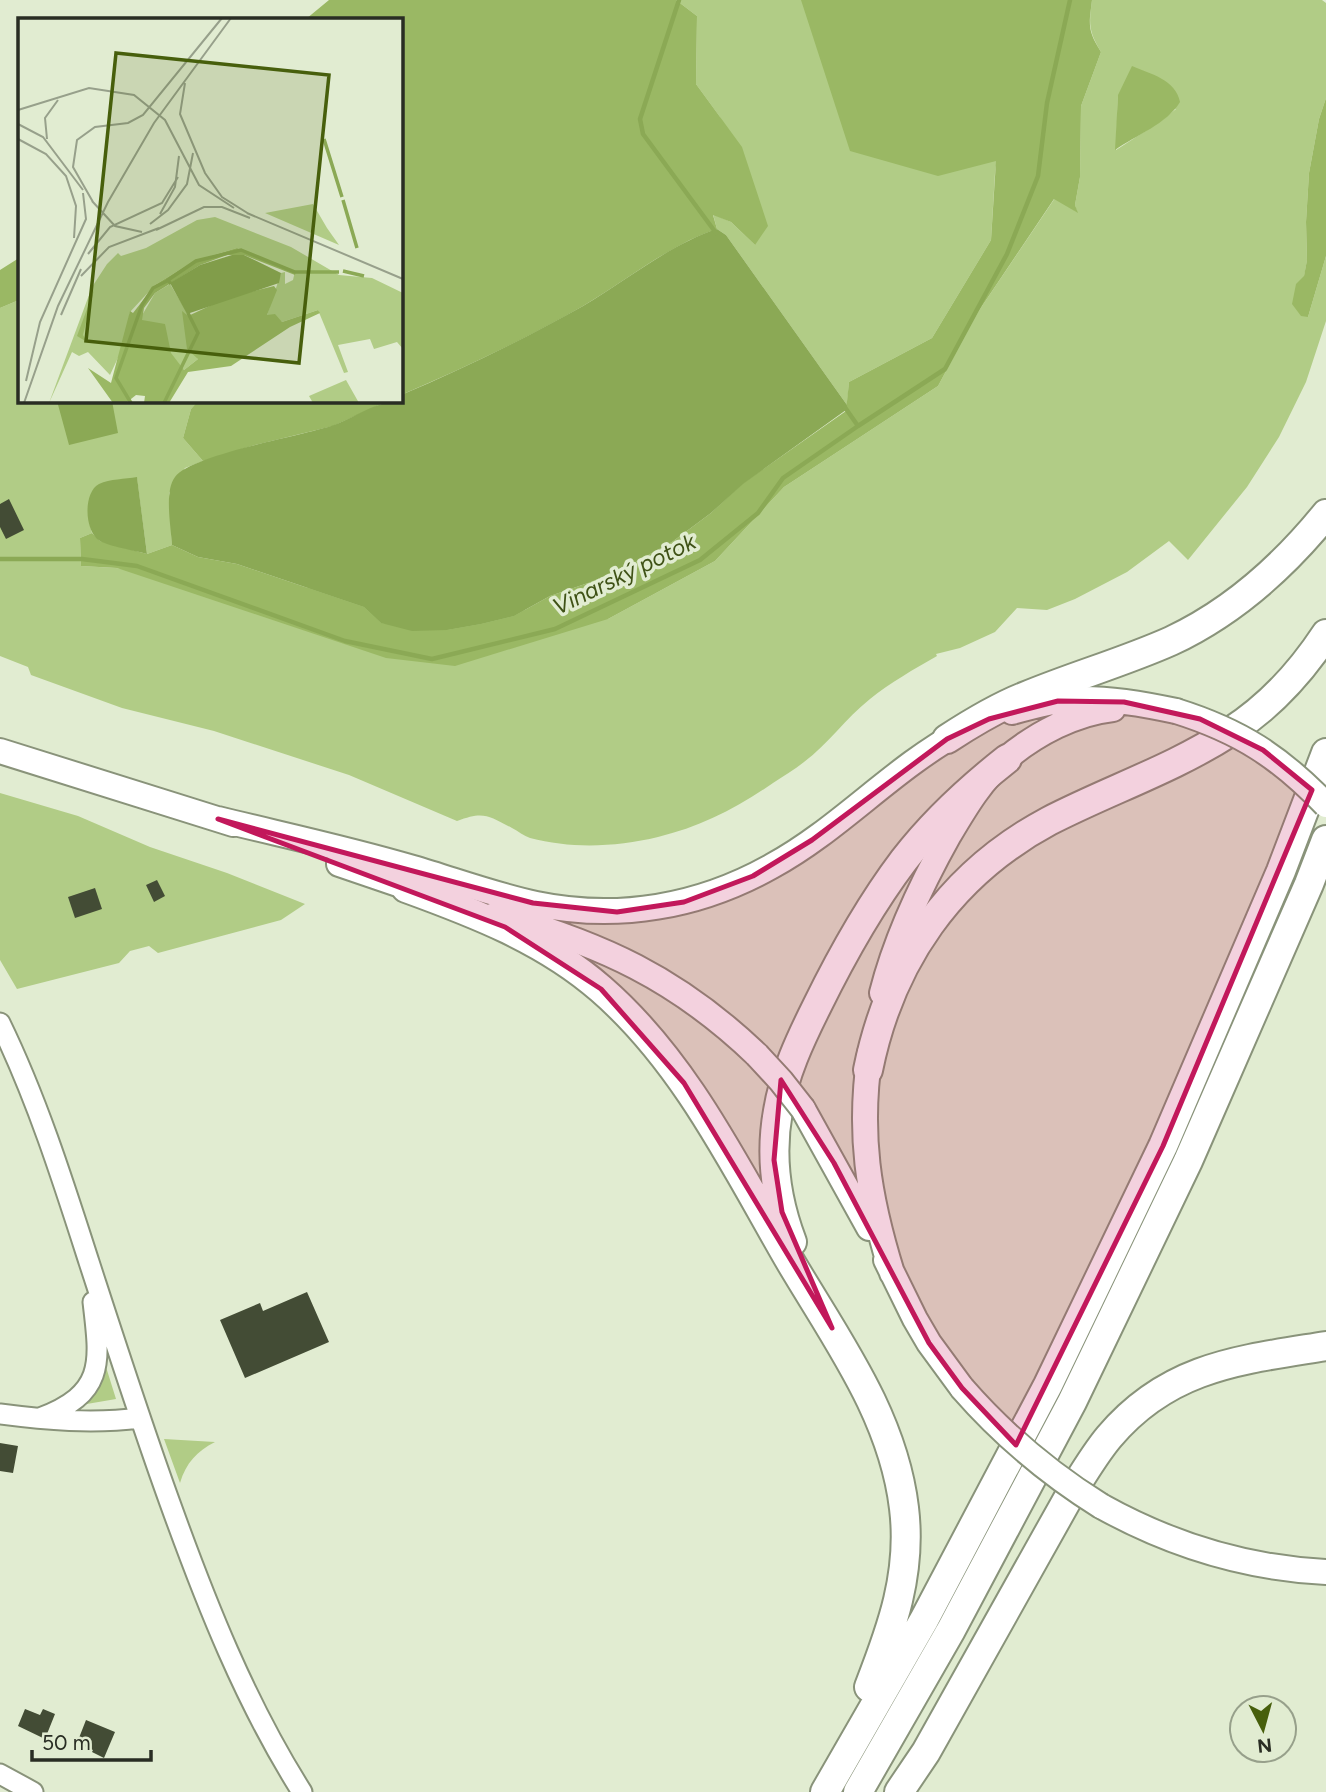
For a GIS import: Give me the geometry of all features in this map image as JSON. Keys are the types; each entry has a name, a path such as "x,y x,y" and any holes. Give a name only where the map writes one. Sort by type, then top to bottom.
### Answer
{"highway":[{"path":"947,739 972,723 1026,696 1160,645 1210,620 1264,580 1326,514"},
{"path":"868,1070 877,1028 898,975 920,937 970,878 1029,833 1175,763 1232,732 1282,689 1326,634"},
{"path":"831,1782 924,1620 1041,1397 1127,1222 1163,1146 1275,883 1326,753"},
{"path":"832,1328 795,1251 782,1212 774,1160 776,1123 783,1087 794,1056 825,989 889,881 911,851 943,816 970,789 1007,759"},
{"path":"858,1792 951,1630 1072,1402 1188,1161 1326,841"},
{"path":"406,888 475,914 534,941 580,971 618,1004 666,1059 704,1112 864,1386 886,1433 901,1483 906,1529 904,1569 891,1631 831,1782"},
{"path":"900,1792 926,1752 1070,1496 1096,1455 1120,1425 1152,1398 1192,1375 1242,1360 1326,1346"}],"main road":[{"path":"218,819 412,868 533,904 617,912 659,908 708,895 774,865 812,840 914,762 968,728 1007,713 1076,699 1124,702 1176,711 1223,728 1264,750 1326,804"},
{"path":"892,1273 874,1211 867,1170 864,1114 868,1070 886,978 912,907 968,804 1007,759 1056,726 1091,713 1130,708 1176,711"},
{"path":"0,751 218,819 406,888 562,934 620,958 689,998 734,1032 781,1081 803,1109 929,1343 982,1411 1026,1453 1050,1473 1101,1506 1167,1538 1213,1554 1270,1567 1326,1572"}],"street":[{"path":"0,1023 57,1164 139,1418 190,1558 231,1659 302,1792"},
{"path":"40,1418 65,1408 72,1402 91,1381 96,1369 97,1342 88,1259"},
{"path":"0,1413 103,1421 139,1418"},
{"path":"0,1774 33,1792"}],"highlighted area":[{"path":"1058,701 1124,702 1200,719 1263,750 1312,790 1163,1146 1016,1445 962,1388 929,1343 834,1163 781,1080 774,1160 782,1212 832,1328 684,1083 601,989 505,927 218,819 533,903 617,912 684,902 753,876 812,840 947,739 989,719"}],"shaded area":[{"path":"329,0 676,0 697,16 696,84 742,147 768,226 755,245 731,222 713,215 717,229 665,253 583,306 538,330 402,395 402,18 307,18"},
{"path":"676,0 870,0 1011,50 995,173 991,240 932,338 849,382 847,405 726,235 717,229 713,214 731,222 755,245 720,117 696,84 697,16"},
{"path":"801,0 1092,0 1090,27 1101,52 1081,106 1080,177 1075,205 1078,213 1054,199 978,312 938,386 784,487 715,561 608,619 455,666 386,658 117,568 81,566 80,538 92,533 100,541 147,554 172,545 198,557 237,564 364,607 381,623 447,630 481,624 514,616 550,596 632,564 672,542 711,513 742,484 846,411 849,382 932,338 991,240 996,161 938,176 850,151"},
{"path":"1092,0 1322,0 1326,3 1326,98 1319,119 1309,173 1307,260 1304,277 1308,317 1326,256 1326,321 1306,382 1279,437 1247,487 1188,560 1169,541 1127,572 1075,599 1047,610 1017,608 995,632 960,648 936,654 937,656 886,687 861,706 804,762 746,801 718,816 674,833 610,845 546,842 530,838 497,820 480,815 457,821 349,775 214,731 122,708 31,675 28,667 0,656 0,308 18,300 18,402 197,402 191,409 183,438 203,461 185,468 169,493 172,545 147,554 137,478 111,481 89,522 92,533 80,538 81,566 608,619 715,561 784,487 938,386 978,312 1055,198 1077,212 1075,205 1080,177 1081,106 1101,52 1090,21","holes":["1118,95 1176,109 1116,150"]},
{"path":"1132,66 1168,83 1178,94 1180,102 1159,123 1115,150 1118,95"},
{"path":"1326,98 1326,256 1308,317 1301,316 1292,304 1296,284 1304,276 1307,260 1309,173 1319,119"},
{"path":"717,229 726,235 847,405 846,410 743,484 711,513 672,542 632,564 550,596 514,616 447,630 412,631 381,623 364,607 237,564 198,557 172,545 170,491 175,477 185,469 223,454 331,426 374,407 402,402 402,395 470,364 583,306 666,253"},
{"path":"18,259 18,300 0,308 0,270"},
{"path":"57,402 112,402 118,433 69,445"},
{"path":"197,402 386,402 333,426 203,461 183,438 191,409"},
{"path":"137,477 147,554 100,541 88,521 88,503 94,488 108,481"},
{"path":"0,793 78,816 150,847 227,873 305,904 281,920 158,953 149,946 130,951 119,963 17,989 0,960"},
{"path":"106,1367 116,1399 81,1405 103,1376"},
{"path":"164,1439 215,1442 193,1458 180,1483"}],"building":[{"path":"9,499 24,530 6,539 0,527 0,504"},
{"path":"157,880 165,896 154,902 146,885"},
{"path":"95,888 102,909 75,918 68,897"},
{"path":"307,1292 329,1342 245,1378 220,1320 260,1303 263,1311"},
{"path":"0,1443 18,1446 13,1473 0,1471"},
{"path":"25,1709 40,1715 43,1709 55,1714 45,1739 18,1726"},
{"path":"86,1720 115,1732 104,1758 77,1743"}],"waterway":[{"name":"Vinarský potok","path":"679,0 640,119 643,134 716,233"},
{"path":"858,426 945,369 1007,254 1038,176 1047,103 1070,0"},
{"name":"Vinarský potok","path":"0,559 82,559 137,566 345,641 432,659 555,629 700,560 758,513 783,478 858,426 844,406"}]}
